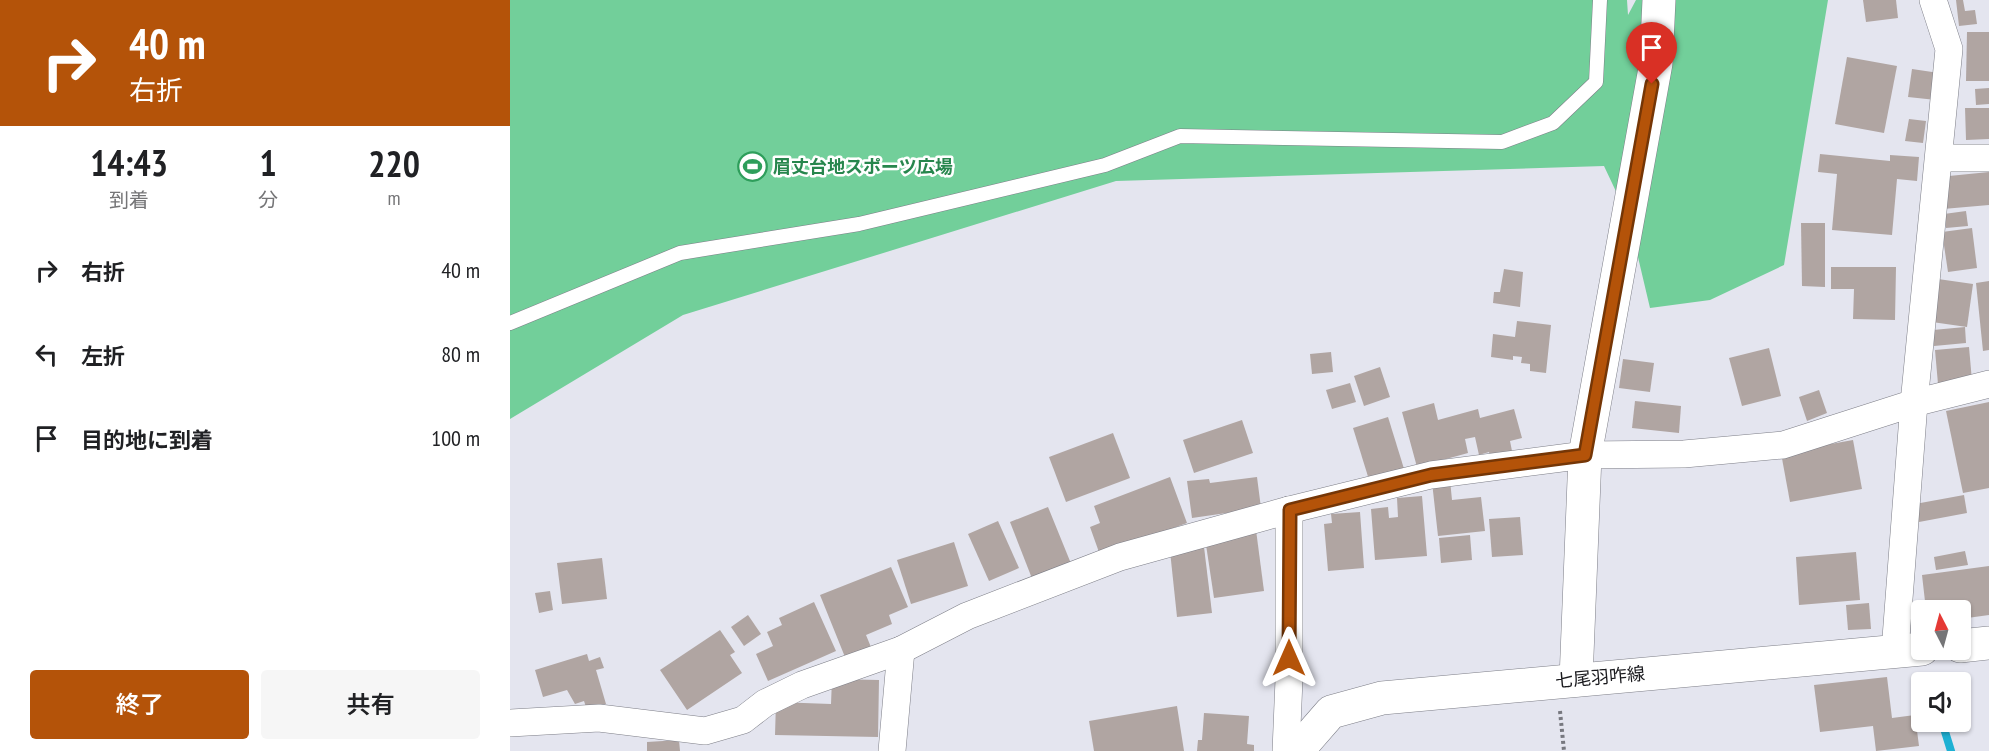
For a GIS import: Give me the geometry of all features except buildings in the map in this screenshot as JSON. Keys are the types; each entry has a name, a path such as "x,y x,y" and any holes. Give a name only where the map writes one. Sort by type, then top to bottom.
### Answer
{"street":[{"path":"1567,680 1585,455 1656,63 1659,0"},
{"path":"1908,650 1914,403 1949,49 1933,0"},
{"path":"1939,158 1989,158"},
{"path":"510,723 599,718 705,731 743,720 765,703 802,685 901,650 966,616 1120,557 1290,510 1431,475 1585,455 1684,454 1783,445 1914,403 1989,384"},
{"path":"1286,751 1289,679 1290,510"},
{"path":"1971,645 1989,643"},
{"path":"892,751 901,650"},
{"name":"七尾羽咋線","path":"1297,751 1331,712 1382,698 1908,650"}],"lane":[{"path":"510,323 680,253 859,224 1105,165 1180,136 1502,142 1553,123 1596,82 1600,0"}],"path":[{"path":"1564,751 1567,680"}],"green space":[{"path":"510,0 1627,0 1628,15 1636,0 1828,0 1784,265 1710,300 1650,308 1629,219 1604,166 1116,181 683,315 510,419"}],"waterway":[{"path":"1945,732 1951,751"}],"place":[{"name":"眉丈台地スポーツ広場","path":"752,166"}],"route":[{"path":"1289,658 1290,510 1431,475 1585,455 1594,394 1652,84"}]}
